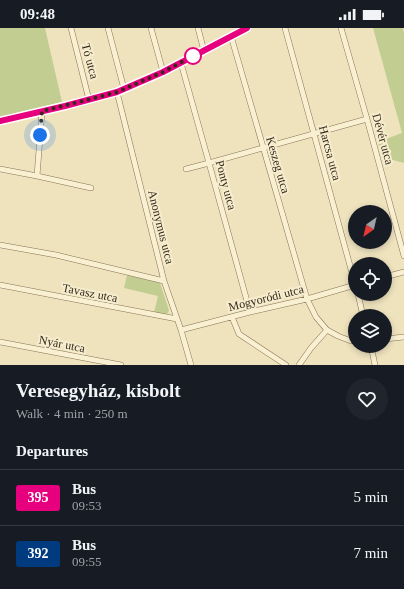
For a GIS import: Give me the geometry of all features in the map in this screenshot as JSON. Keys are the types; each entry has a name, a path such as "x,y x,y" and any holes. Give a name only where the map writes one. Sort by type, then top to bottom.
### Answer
{"street":[{"name":"Tó utca","path":"71,28 90,100"},
{"path":"108,28 124,89"},
{"path":"151,28 163,72"},
{"path":"198,28 204,51"},
{"path":"0,121 90,100 117,92 163,72 247,28"},
{"name":"Harcsa utca","path":"285,28 348,259"},
{"name":"Dévér utca","path":"341,28 404,256"},
{"name":"Keszeg utca","path":"231,36 306,299 316,317 327,330"},
{"name":"Ponty utca","path":"180,63 210,163 250,312"},
{"name":"Anonymus utca","path":"117,92 164,281 191,365"},
{"path":"37,176 42,111"},
{"path":"186,169 367,119"},
{"path":"0,169 91,188"},
{"path":"0,245 56,255 164,281"},
{"path":"392,275 404,272"},
{"name":"Tavasz utca","path":"0,285 177,319"},
{"name":"Mogyoródi utca","path":"181,330 348,287"},
{"path":"232,317 239,334 286,365"},
{"path":"299,365 311,348 327,330 348,340"},
{"path":"392,338 404,337"},
{"name":"Nyár utca","path":"0,342 121,365"},
{"path":"372,353 375,365"}],"green space":[{"path":"0,28 45,28 62,102 0,117"},
{"path":"373,28 403,28 404,163 382,157 378,142 402,133"},
{"path":"127,275 160,283 169,310 168,313 165,315 154,313 158,296 124,288"}],"bus line":[{"name":"395","path":"0,121 90,100 117,92 163,72 247,28"}],"route":[{"path":"40,135 42,111 117,92 163,72 193,56"}]}
